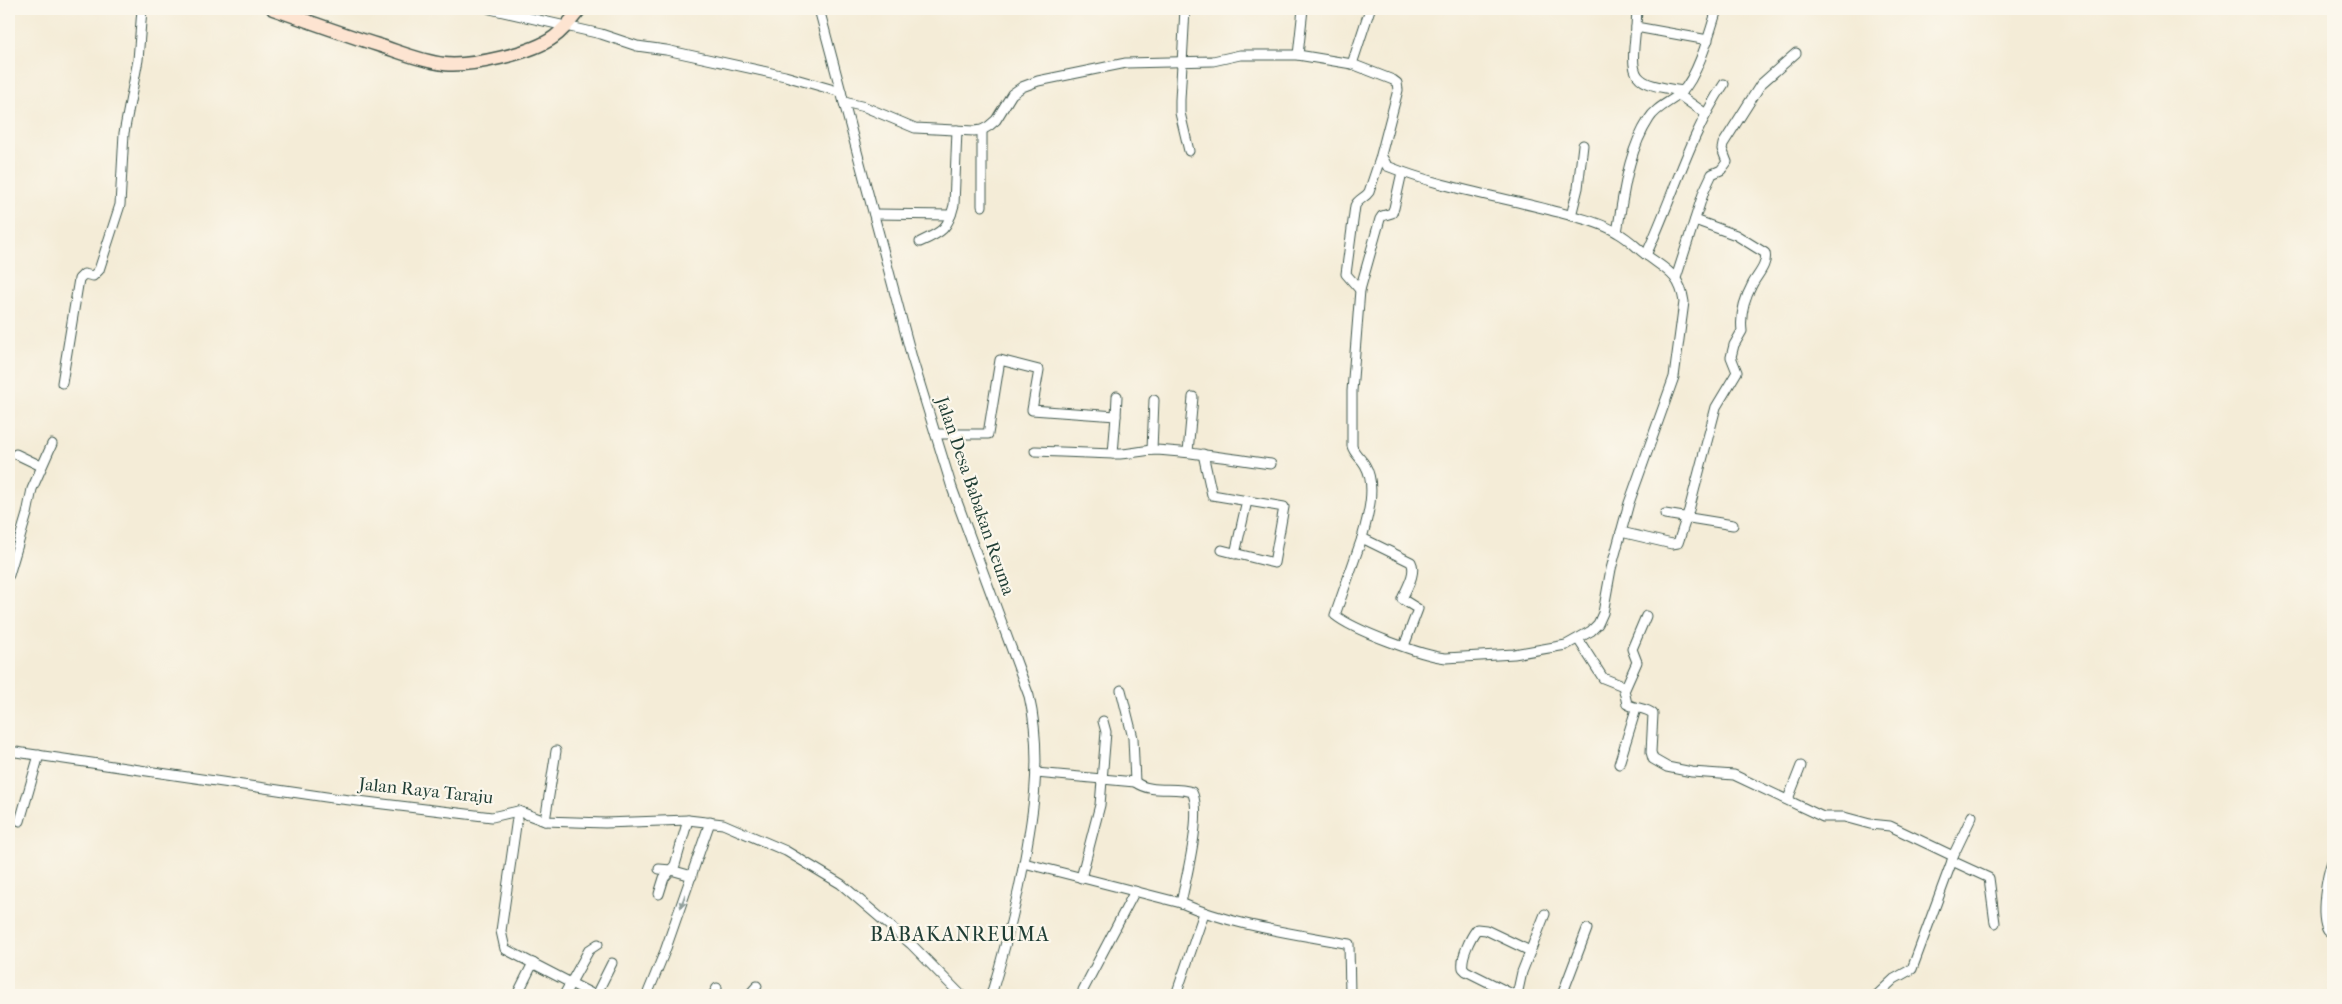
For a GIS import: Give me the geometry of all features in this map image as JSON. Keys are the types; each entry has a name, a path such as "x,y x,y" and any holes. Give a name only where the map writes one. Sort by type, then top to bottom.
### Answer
{"main road":[{"path":"273,9 414,57 446,64 478,63 508,56 547,41 568,26 580,9"}],"street":[{"path":"62,383 68,336 79,279 84,274 93,276 99,270 120,205 124,133 138,60 142,9"},
{"path":"490,9 568,26 646,48 666,50 785,76 841,92"},
{"name":"Jalan Desa Babakan Reuma","path":"819,9 912,358 952,488 1029,696 1035,732 1036,772 1033,813 1007,943 991,995"},
{"path":"1186,9 1180,113 1189,151"},
{"path":"1298,55 1303,9"},
{"path":"1352,64 1370,9"},
{"path":"1637,9 1633,61 1635,74 1650,86 1681,93 1706,114"},
{"path":"1618,232 1628,167 1638,139 1649,118 1656,110 1681,93 1708,40 1716,9"},
{"path":"1636,27 1708,40"},
{"path":"1676,278 1704,190 1712,174 1721,170 1727,162 1722,144 1761,84 1796,53"},
{"path":"844,102 865,107 915,128 982,130 996,120 1012,94 1022,87 1038,81 1126,63 1213,60 1240,54 1298,55 1352,64 1393,80 1397,83 1398,90 1369,192 1357,201 1355,206 1347,255 1346,274 1360,290"},
{"path":"1646,254 1706,114 1724,84"},
{"path":"920,242 946,228 951,215 954,205 957,130"},
{"path":"982,130 982,206"},
{"path":"1571,216 1578,188 1583,145"},
{"path":"1381,155 1387,166 1402,172 1571,216 1618,232 1661,264 1680,284 1684,302 1674,377 1621,532 1601,620 1591,631 1566,645 1514,654 1446,658 1431,656 1376,636 1335,615 1362,538 1370,490 1365,465 1353,451 1352,446 1352,391 1360,290 1375,232 1382,216 1392,213 1402,172"},
{"path":"874,214 951,215"},
{"path":"1621,532 1678,543 1716,407 1737,372 1731,357 1734,345 1742,331 1740,324 1743,309 1751,287 1766,257 1766,253 1736,235 1694,220"},
{"path":"936,434 988,434 1000,360 1039,370 1032,410 1116,416"},
{"path":"1113,454 1117,396"},
{"path":"1188,452 1193,397"},
{"path":"1152,450 1154,400"},
{"path":"9,575 27,514 32,489 52,444"},
{"path":"1035,451 1124,455 1152,450 1188,452 1271,464"},
{"path":"16,454 41,466"},
{"path":"1203,454 1212,495 1284,507 1274,563 1222,550"},
{"path":"1235,554 1247,501"},
{"path":"1665,514 1733,525"},
{"path":"1362,538 1411,562 1413,565 1413,571 1402,599 1418,609 1404,646"},
{"path":"1646,616 1632,649 1637,662 1625,689 1627,704 1649,710 1654,716 1651,752 1653,758 1668,767 1692,772 1734,774 1823,817 1844,817 1870,824 1890,826 1989,878 1996,914 1995,922"},
{"path":"1578,639 1603,678 1623,686 1625,689"},
{"path":"1121,690 1133,738 1135,782"},
{"path":"1619,764 1636,708"},
{"path":"1081,878 1096,823 1106,732 1103,721"},
{"name":"Jalan Raya Taraju","path":"9,751 333,798 492,817 518,811 545,821 604,823 688,820 723,824 786,851 841,884 899,932 961,995"},
{"path":"545,821 556,751"},
{"path":"20,821 38,756"},
{"path":"1788,799 1801,766"},
{"path":"1036,772 1135,782 1139,785 1162,790 1186,790 1192,792 1195,798 1195,820 1182,903"},
{"path":"518,811 503,911 502,942 508,952 595,995 612,963"},
{"path":"1877,995 1894,979 1912,969 1953,858 1972,816"},
{"path":"658,894 664,878 671,870 682,847 688,820"},
{"path":"647,995 692,876 710,822"},
{"path":"2333,859 2327,880 2325,923 2328,931 2333,933"},
{"path":"1024,863 1182,903 1204,913 1277,931 1348,944 1350,995"},
{"path":"659,869 671,870 692,876"},
{"path":"1083,995 1083,990 1135,891"},
{"path":"1176,995 1204,913"},
{"path":"1530,951 1486,930 1477,930 1472,935 1463,961 1463,968 1516,995 1522,972 1545,914"},
{"path":"1562,995 1587,929"},
{"path":"564,995 589,950 598,944"},
{"path":"517,995 533,963"},
{"path":"749,995 757,986"}],"district":[{"name":"BABAKANREUMA","path":"960,934"}]}
